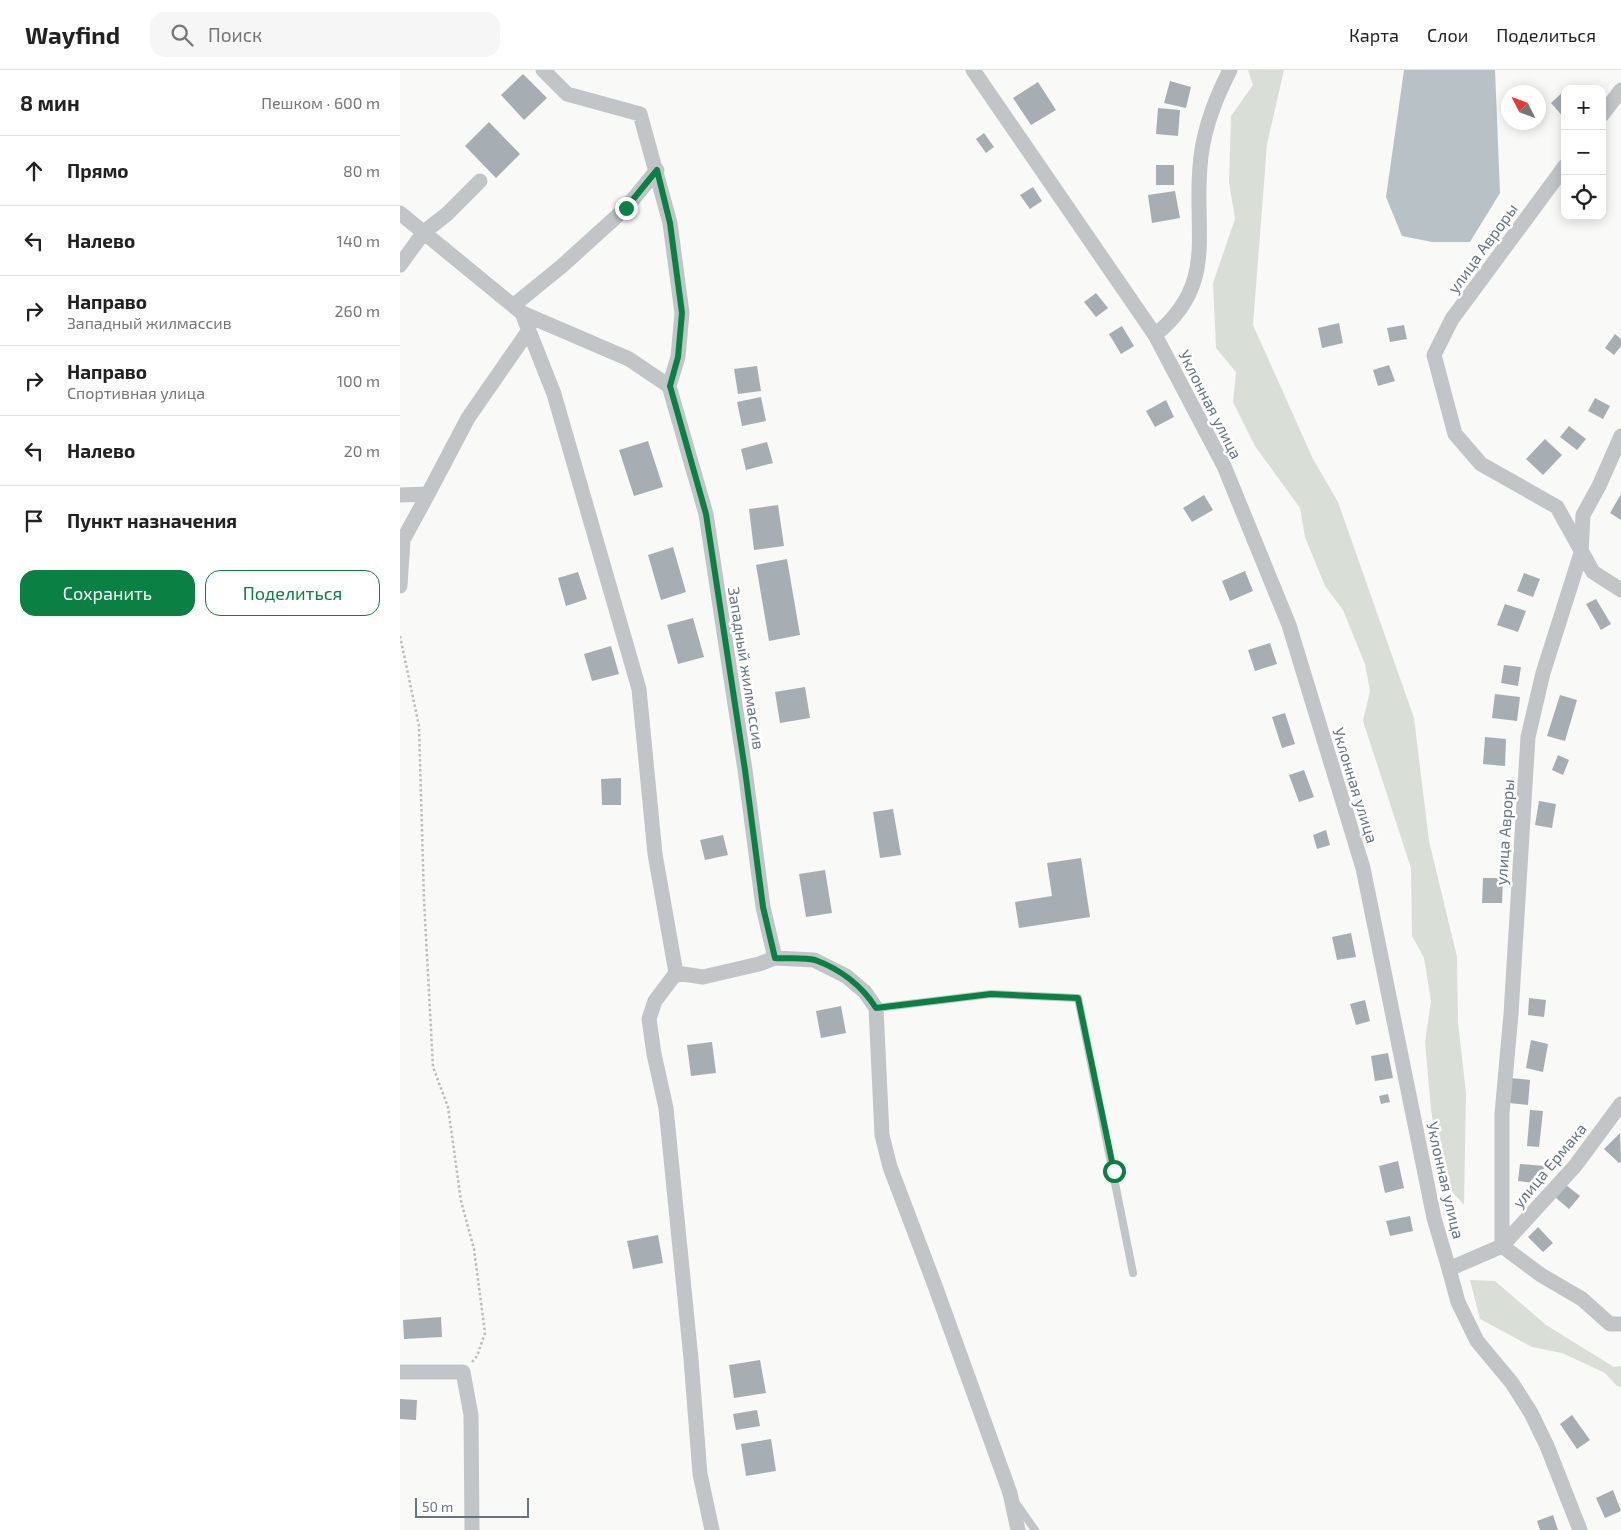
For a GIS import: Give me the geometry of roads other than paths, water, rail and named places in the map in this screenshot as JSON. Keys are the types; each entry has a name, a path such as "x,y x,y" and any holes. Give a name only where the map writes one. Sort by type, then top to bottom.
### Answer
{"street":[{"path":"400,213 518,309 629,359 670,386 678,357 682,313 670,223 657,170 640,114 568,94 543,70"},
{"path":"1155,335 1174,320 1192,289 1200,256 1200,168 1205,132 1213,104 1230,70"},
{"name":"Уклонная улица","path":"976,71 1155,335 1224,466 1289,625 1363,868 1434,1218 1458,1302 1477,1341 1512,1382 1531,1413 1580,1530"},
{"path":"1606,110 1621,90"},
{"path":"518,309 626,208 657,170"},
{"name":"улица Авроры","path":"1561,171 1452,319 1434,355 1454,434 1481,464 1557,507 1581,552"},
{"path":"400,265 424,232 447,214 480,181"},
{"path":"518,309 529,330 554,394 638,689 655,854 676,973 655,1001 649,1019 654,1054 666,1108 692,1359 700,1474 712,1530"},
{"path":"400,586 403,540 468,418 529,330"},
{"name":"Западный жилмассив","path":"670,386 706,514 745,770 763,907 775,958"},
{"name":"улица Авроры","path":"1502,1246 1502,1114 1511,1014 1528,738 1543,673 1581,552 1583,515 1599,486 1621,436"},
{"path":"400,495 428,494"},
{"path":"1581,552 1593,572 1621,590"},
{"path":"676,973 703,977 759,964 775,958 814,960 846,976 865,992 876,1008 882,1135 890,1167 1010,1493 1018,1530"},
{"name":"улица Ермака","path":"1502,1246 1575,1166 1621,1104"},
{"path":"1502,1246 1541,1275 1582,1299 1610,1324 1621,1324"},
{"name":"Уклонная улица","path":"1449,1269 1502,1246"},
{"path":"400,1372 463,1372 471,1415 474,1494 472,1530"}],"lane":[{"path":"876,1008 991,994 1078,998 1133,1273"},
{"path":"1010,1493 1035,1530"}]}
